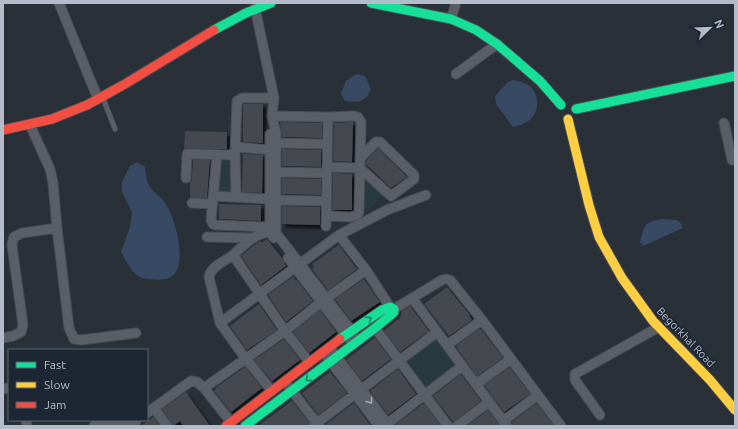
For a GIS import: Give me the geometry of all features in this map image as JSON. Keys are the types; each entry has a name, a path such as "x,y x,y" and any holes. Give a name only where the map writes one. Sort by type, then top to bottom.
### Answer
{"street":[{"path":"59,3 100,98"},
{"path":"3,130 30,125 74,111 100,98 204,36 255,8 272,3"},
{"path":"371,3 451,19 476,30 497,44 540,81 561,105"},
{"path":"451,19 456,3"},
{"path":"255,8 274,98 270,134 276,172 273,200"},
{"path":"456,74 497,44"},
{"path":"576,109 735,76"},
{"path":"236,197 235,151 238,100 242,98 274,98"},
{"path":"565,102 570,102 576,109 575,114 568,119 563,118 559,114 559,108 565,102"},
{"path":"272,120 328,117 354,116 360,119 359,212 351,217 326,221 328,117"},
{"name":"Begorkhal Road","path":"568,119 589,205 600,237 622,278 658,327 710,380 735,410"},
{"path":"724,123 732,160 735,159"},
{"path":"30,125 50,169 53,183 69,328 74,339 81,340 136,333"},
{"path":"276,172 327,170 360,163 376,142 380,142 414,177 414,179 391,196 360,163"},
{"path":"186,178 186,154 218,155 235,151 273,146 327,144"},
{"path":"273,146 272,231 355,343"},
{"path":"218,155 211,222 216,225 272,231"},
{"path":"220,323 339,235 387,210 426,195"},
{"path":"192,203 236,197 273,200 326,201"},
{"path":"3,338 13,336 21,332 23,325 12,244 14,237 22,233 57,228"},
{"path":"207,237 252,238 272,231"},
{"path":"245,426 256,423 292,391 394,312 366,270 339,235"},
{"path":"252,238 233,255 215,268 209,274 209,278 220,323 246,359 272,391"},
{"path":"3,255 13,253"},
{"path":"233,255 284,331 309,362"},
{"path":"204,388 246,359 366,270"},
{"path":"167,426 150,411 191,381 197,382 204,388 229,424 309,362 382,310 392,308 412,298 446,278 450,280 482,320 561,426"},
{"path":"412,298 505,423 538,395"},
{"path":"447,345 482,320"},
{"path":"600,415 575,380 575,374 658,327"},
{"path":"375,328 448,426"},
{"path":"285,381 316,425 437,332"},
{"path":"327,350 385,425 462,366"},
{"path":"476,384 511,359"},
{"path":"457,426 489,402"},
{"path":"246,411 256,423"},
{"path":"94,426 134,422"}],"lane":[{"path":"100,98 116,129"}],"green space":[{"path":"219,156 238,157 237,199 218,198"},
{"path":"364,172 385,192 365,214"},
{"path":"436,334 460,366 425,392 401,361"}],"water":[{"path":"356,74 365,76 371,89 367,97 359,102 345,101 341,93 346,81"},
{"path":"513,80 522,82 531,87 536,96 537,106 536,111 530,120 513,127 496,104 495,96 508,82"},
{"path":"137,162 145,167 149,185 165,203 173,219 176,230 180,252 179,263 176,271 171,277 165,279 147,279 138,276 131,269 121,252 130,227 132,212 122,192 122,182 130,166"},
{"path":"662,219 676,220 680,222 683,228 643,246 640,242 646,225"}],"building":[{"path":"243,104 263,104 263,143 243,142"},
{"path":"280,122 322,123 322,138 282,137"},
{"path":"353,122 352,162 333,161 334,123"},
{"path":"185,131 227,132 227,149 184,149"},
{"path":"378,148 407,177 391,188 366,164 366,161"},
{"path":"282,149 321,150 321,167 282,166"},
{"path":"243,154 263,155 262,193 242,192"},
{"path":"193,160 210,160 207,198 190,198"},
{"path":"333,173 352,174 352,210 332,210"},
{"path":"282,178 321,179 321,195 282,194"},
{"path":"219,204 261,205 261,221 219,219"},
{"path":"282,206 320,207 320,225 282,224"},
{"path":"267,239 282,258 286,266 261,285 241,256 257,243 261,241 261,243"},
{"path":"339,245 357,269 328,290 312,269 314,267 312,264"},
{"path":"293,277 313,301 286,322 268,295"},
{"path":"364,279 380,302 351,321 335,299"},
{"path":"447,287 470,315 472,320 449,336 424,304"},
{"path":"259,304 277,330 247,350 230,326"},
{"path":"410,306 429,331 400,352 384,331 400,318 402,311"},
{"path":"320,310 336,332 309,353 293,332"},
{"path":"481,329 503,358 477,376 456,346"},
{"path":"375,338 391,359 362,381 346,360"},
{"path":"284,339 300,360 272,381 254,360"},
{"path":"245,367 262,388 231,412 214,391 216,389 215,388"},
{"path":"510,367 530,394 504,412 484,385"},
{"path":"398,369 416,394 388,415 370,391"},
{"path":"330,372 347,393 318,415 302,393"},
{"path":"461,374 481,401 453,422 433,396"},
{"path":"186,392 210,426 183,426 180,421 173,426 162,409"},
{"path":"292,401 309,422 307,426 258,426"},
{"path":"354,403 371,426 325,426 325,425"},
{"path":"424,403 441,426 398,426 396,424"},
{"path":"537,403 554,426 513,426 512,422"},
{"path":"488,410 500,426 467,426"},
{"path":"153,417 160,426 141,426"}],"traffic: fast":[{"path":"214,30 246,13 271,3"},
{"path":"371,3 451,19 476,30 497,44 540,81 561,105"},
{"path":"576,109 735,76"},
{"path":"245,426 375,328 392,314 394,309 390,307 382,310 340,339"}],"traffic: slow":[{"path":"568,119 589,205 599,237 622,278 653,321 710,380 735,410"}],"traffic: jam":[{"path":"3,130 52,119 87,105 125,84 214,30"},
{"path":"226,426 340,339"}]}
